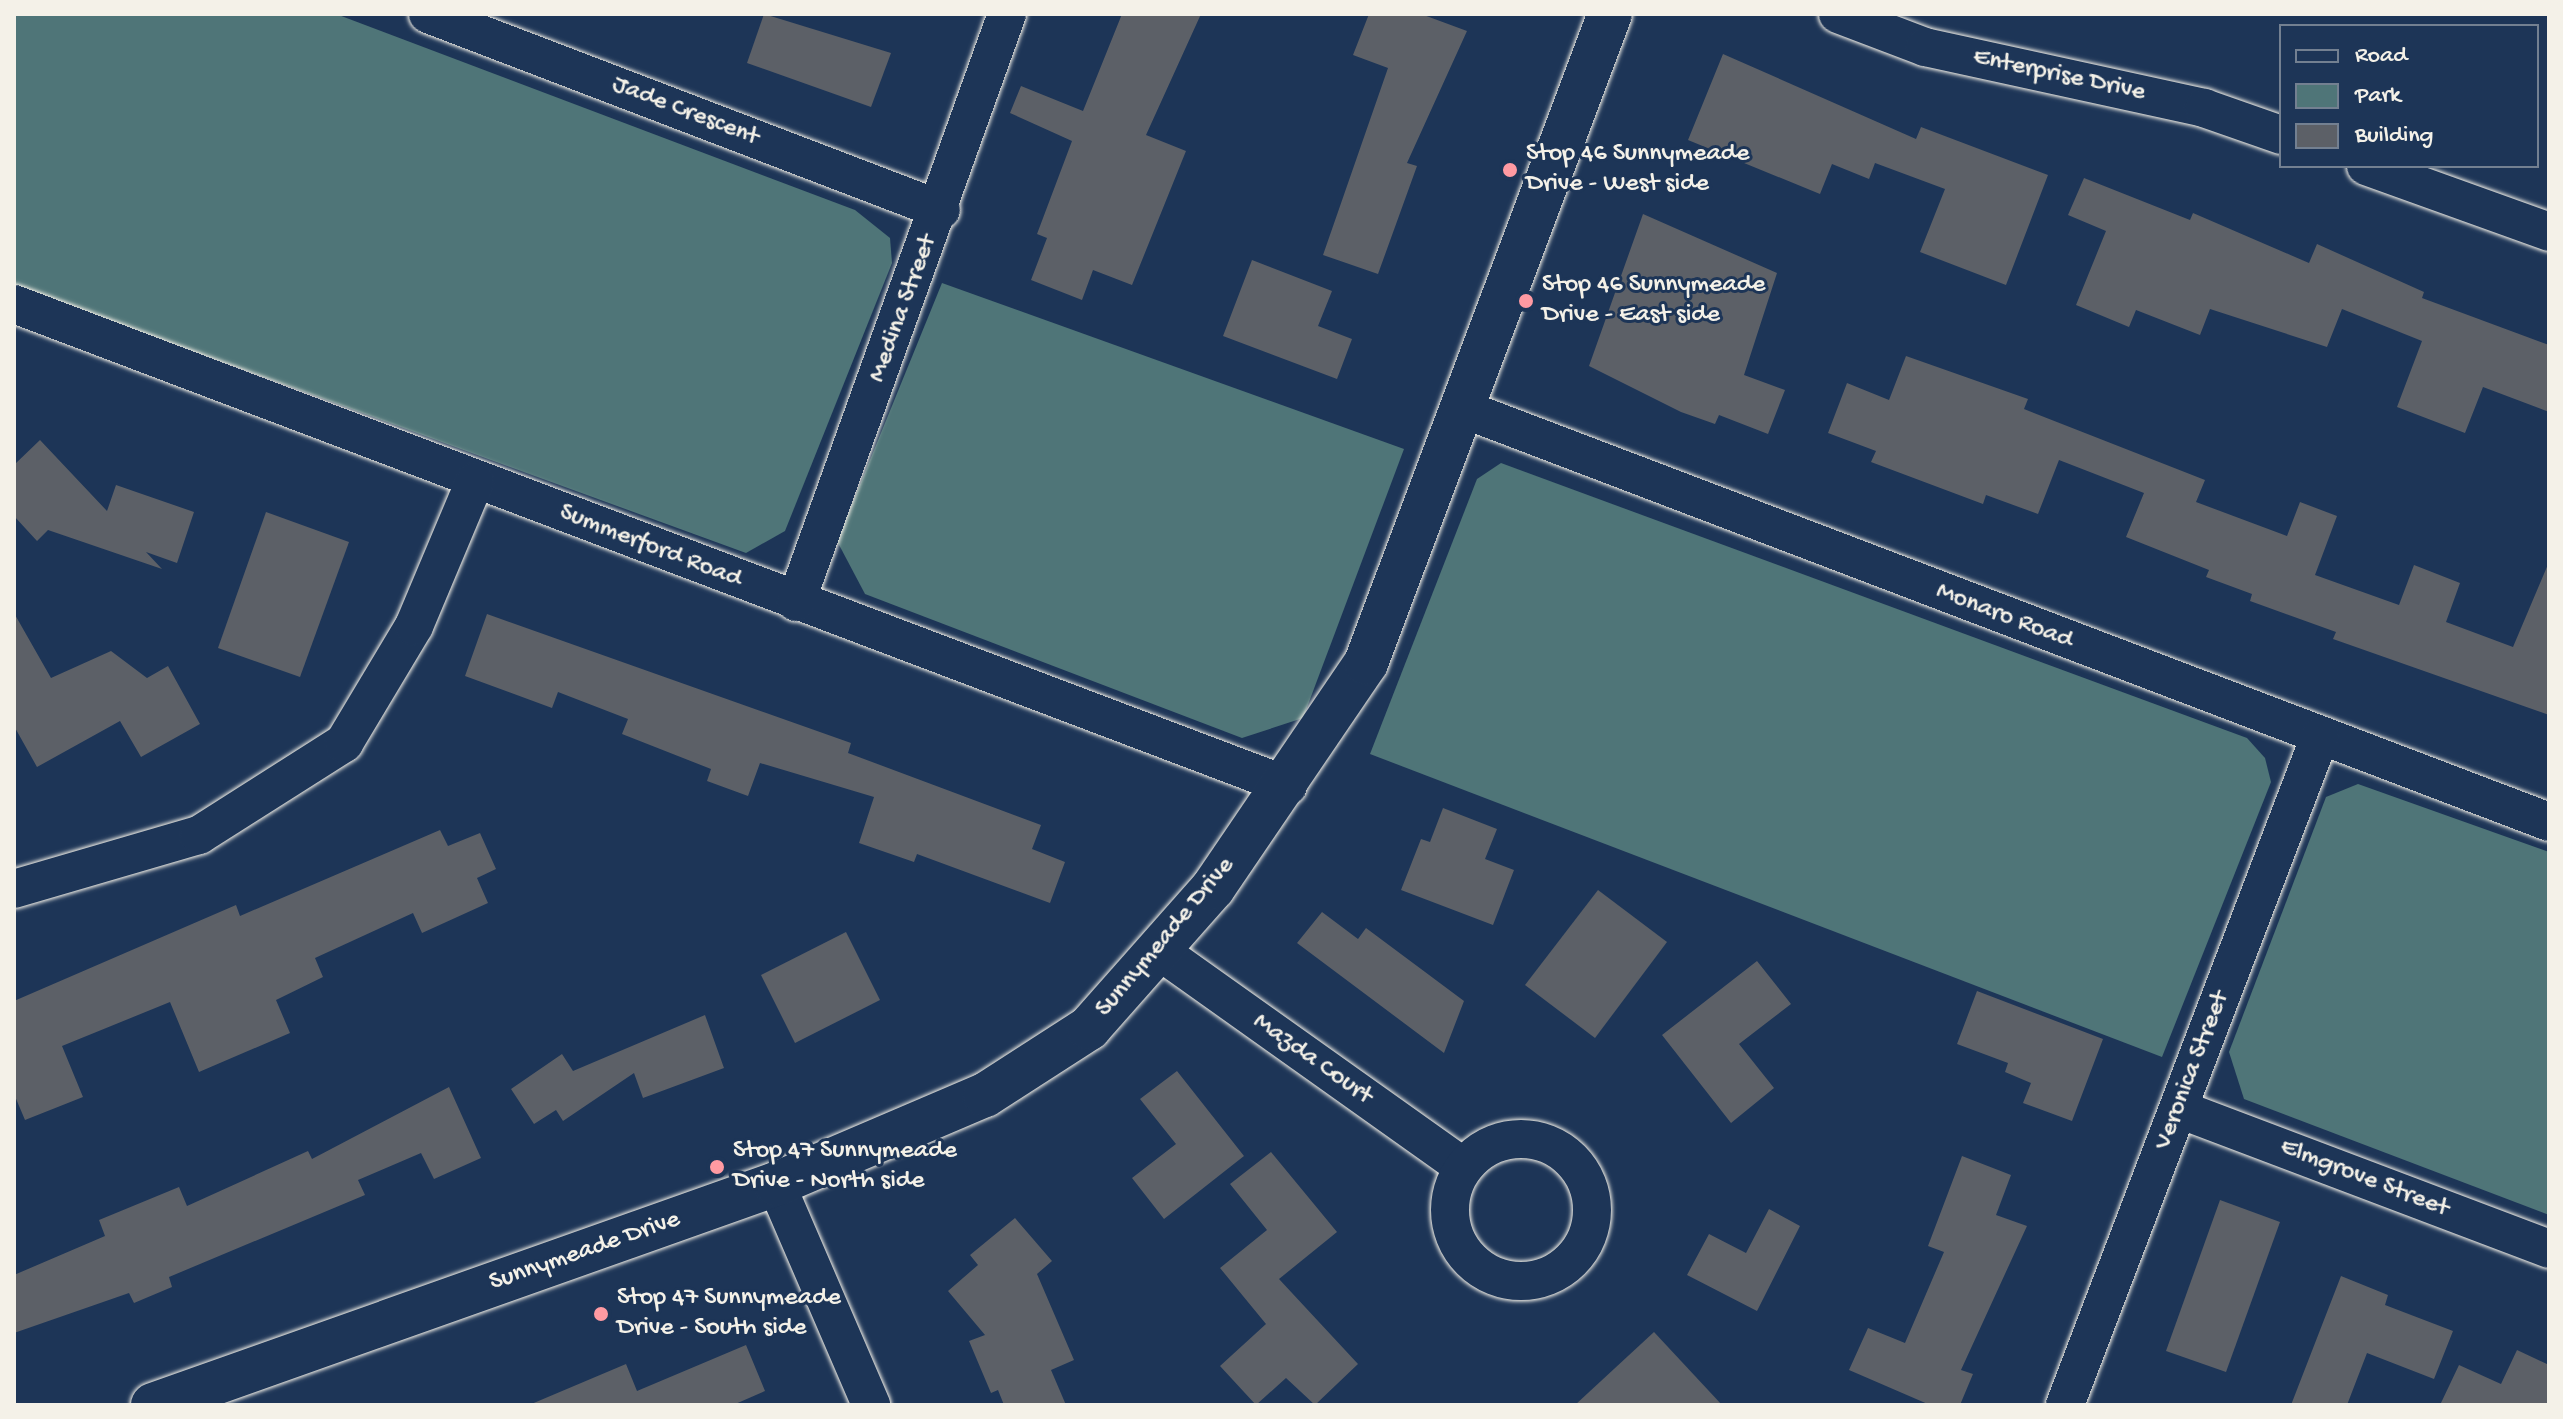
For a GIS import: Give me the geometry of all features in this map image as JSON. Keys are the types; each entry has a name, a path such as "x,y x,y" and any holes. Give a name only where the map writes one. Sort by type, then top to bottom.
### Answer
{"street":[{"name":"Jade Crescent","path":"428,14 941,210"},
{"name":"Medina Street","path":"796,602 941,210 1007,14"},
{"name":"Sunnymeade Drive","path":"153,1405 776,1184 985,1095 1089,1028 1161,952 1288,786 1366,663 1610,14"},
{"name":"Enterprise Drive","path":"1838,14 1925,47 2204,108 2279,134"},
{"path":"2372,168 2549,232"},
{"name":"Summerford Road","path":"14,304 475,481 1288,786"},
{"name":"Monaro Road","path":"1461,408 2549,822"},
{"path":"14,889 199,835 344,743 414,626 475,481"},
{"name":"Veronica Street","path":"2065,1405 2320,736"},
{"name":"Mazda Court","path":"1161,952 1463,1167"},
{"name":"Elmgrove Street","path":"2179,1109 2549,1249"},
{"path":"776,1184 871,1405"}],"green space":[{"path":"14,14 336,14 855,210 890,238 892,263 785,531 746,553 14,286"},
{"path":"942,283 1404,449 1303,718 1242,738 865,594 837,541"},
{"path":"1501,463 2247,738 2265,758 2271,782 2162,1057 1370,754 1477,479"},
{"path":"2358,784 2549,852 2549,1215 2244,1099 2229,1052 2326,797"}],"building":[{"path":"764,14 891,53 871,107 747,63"},
{"path":"1122,14 1201,14 1146,135 1186,151 1132,285 1093,270 1082,300 1031,280 1047,238 1037,234 1072,141 1010,113 1021,86 1083,111"},
{"path":"1369,14 1421,14 1467,31 1407,163 1417,166 1378,274 1323,255 1388,68 1353,55"},
{"path":"1723,54 1916,139 1921,127 2048,175 2006,285 1920,252 1945,189 1875,163 1869,179 1832,164 1820,194 1688,140"},
{"path":"2084,178 2190,220 2193,213 2309,263 2317,244 2424,292 2422,298 2549,345 2549,412 2483,387 2465,433 2397,407 2422,341 2342,309 2327,347 2210,309 2200,335 2136,310 2129,327 2076,305 2106,231 2068,215"},
{"path":"1643,214 1777,273 1744,375 1785,390 1768,434 1719,415 1715,424 1681,412 1589,366"},
{"path":"1252,260 1332,291 1318,326 1352,339 1337,379 1223,336"},
{"path":"1906,356 2028,399 2024,409 2205,480 2196,502 2287,536 2300,502 2337,516 2315,575 2399,605 2414,565 2460,583 2446,622 2513,647 2549,562 2549,715 2333,639 2336,632 2250,601 2252,594 2206,577 2209,570 2126,537 2144,493 2059,460 2038,514 1986,495 1983,504 1871,462 1876,451 1828,433 1847,383 1889,400"},
{"path":"40,440 107,511 116,485 194,512 177,563 146,552 162,569 48,530 37,541 14,516 14,465"},
{"path":"266,512 349,542 300,677 218,648"},
{"path":"14,613 51,678 111,651 147,678 168,666 200,724 141,757 120,721 37,767 14,726"},
{"path":"487,614 851,743 848,753 1041,825 1032,849 1065,862 1050,903 917,854 914,862 859,843 874,797 760,763 748,796 707,781 711,769 622,734 628,719 558,692 552,708 465,676"},
{"path":"1443,808 1497,829 1485,859 1514,870 1493,925 1401,890 1421,839 1430,842"},
{"path":"440,830 448,846 480,833 496,869 477,878 488,903 422,933 413,913 315,958 323,977 276,1000 290,1033 199,1072 170,1002 62,1046 83,1097 25,1120 14,1094 14,1001 236,905 240,916"},
{"path":"1598,890 1667,942 1595,1038 1525,985"},
{"path":"1322,912 1358,939 1366,928 1464,1001 1444,1053 1297,943"},
{"path":"846,932 880,1000 795,1043 761,975"},
{"path":"1757,961 1791,1004 1739,1044 1774,1088 1731,1123 1662,1035"},
{"path":"1977,991 2103,1039 2072,1121 2023,1103 2031,1083 2005,1072 2008,1063 1957,1044"},
{"path":"705,1015 724,1068 643,1098 634,1073 563,1121 556,1110 534,1124 511,1089 562,1054 573,1071"},
{"path":"1177,1071 1244,1156 1164,1219 1132,1178 1176,1144 1140,1099"},
{"path":"449,1087 481,1158 434,1179 421,1153 358,1180 365,1195 169,1277 172,1287 134,1303 129,1293 14,1333 14,1275 105,1236 99,1220 179,1187 187,1206 308,1151 312,1159"},
{"path":"1271,1152 1337,1232 1279,1279 1358,1364 1315,1405 1286,1378 1256,1405 1220,1366 1266,1324 1220,1268 1267,1230 1230,1184"},
{"path":"1962,1156 2011,1175 1996,1215 2027,1226 1961,1370 1973,1374 1960,1405 1930,1405 1849,1370 1868,1328 1905,1343 1944,1252 1928,1246"},
{"path":"2220,1200 2280,1222 2226,1372 2166,1351"},
{"path":"1769,1209 1800,1226 1757,1311 1687,1275 1709,1234 1746,1253"},
{"path":"1015,1218 1052,1261 1037,1274 1074,1360 1051,1370 1066,1405 1004,1405 998,1390 991,1393 969,1341 985,1335 948,1291 978,1265 970,1255"},
{"path":"2341,1276 2388,1295 2385,1305 2453,1331 2434,1379 2367,1353 2347,1405 2291,1405"},
{"path":"1654,1332 1722,1405 1575,1405"},
{"path":"746,1345 765,1391 733,1405 529,1405 626,1364 637,1391"},
{"path":"2517,1350 2549,1365 2549,1405 2440,1405 2459,1365 2501,1384"}],"place":[{"name":"Stop 46 Sunnymeade Drive - West side","path":"1510,170"},
{"name":"Stop 46 Sunnymeade Drive - East side","path":"1526,301"},
{"name":"Stop 47 Sunnymeade Drive - North side","path":"717,1167"},
{"name":"Stop 47 Sunnymeade Drive - South side","path":"601,1314"}]}
